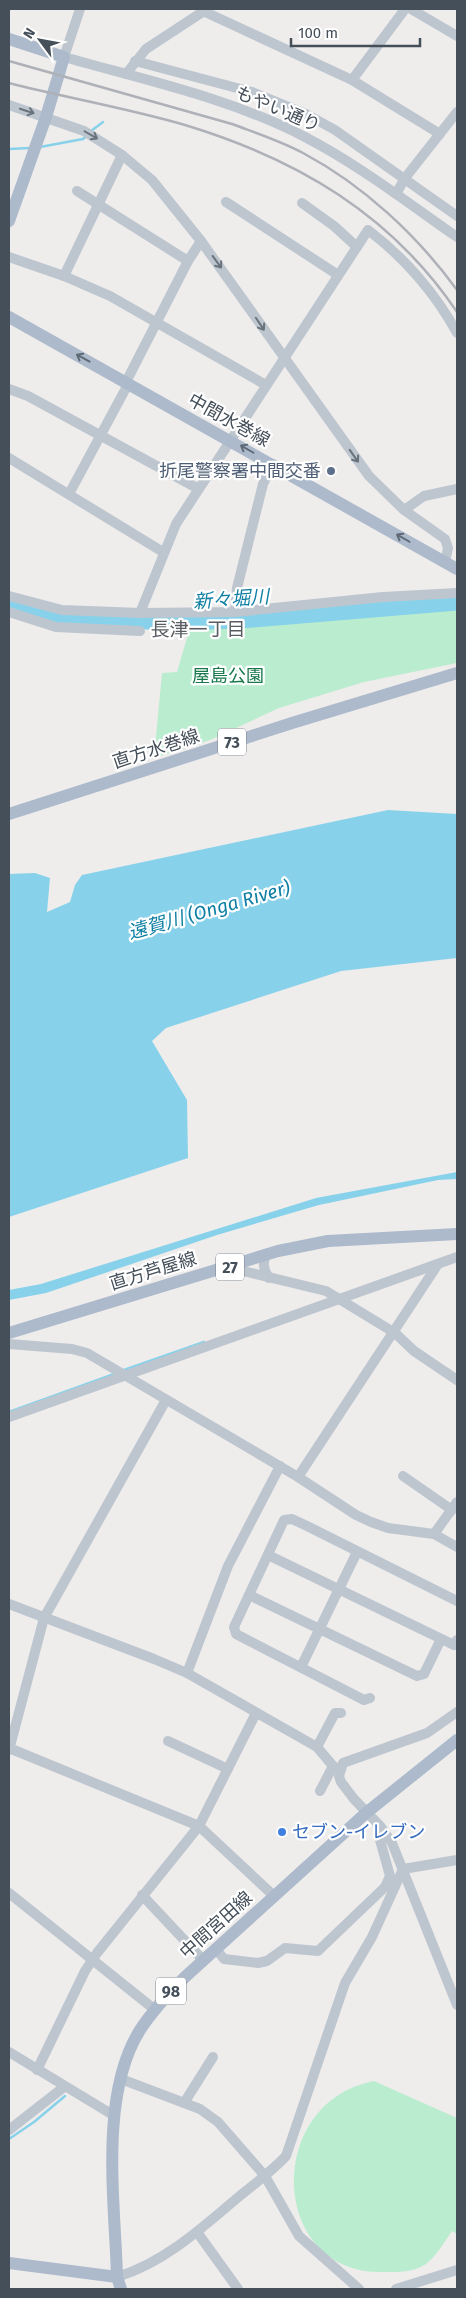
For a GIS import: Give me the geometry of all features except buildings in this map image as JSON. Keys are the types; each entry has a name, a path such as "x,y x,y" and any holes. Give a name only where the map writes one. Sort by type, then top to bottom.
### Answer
{"main road":[{"path":"9,39 64,57 46,117 9,220"},
{"name":"中間水巻線","path":"9,317 229,439 457,569"},
{"name":"直方水巻線","path":"9,814 292,723 457,673"},
{"name":"直方芦屋線","path":"9,1333 266,1255 328,1241 457,1234"},
{"name":"中間宮田線","path":"119,2283 113,2115 121,2079 139,2031 154,2009 203,1960 366,1813 457,1740"},
{"path":"9,2263 119,2283"}],"street":[{"path":"64,57 80,9"},
{"path":"352,80 412,9 457,36"},
{"path":"126,74 146,49 205,10 352,80 440,134"},
{"name":"もやい通り","path":"64,57 225,103 268,119 329,150 457,237"},
{"path":"135,61 252,92 308,115 335,130 457,216"},
{"path":"9,105 84,131 122,156 152,180 201,241 369,476 404,510 445,539 448,548 446,562"},
{"path":"396,194 405,178 457,112"},
{"path":"64,276 122,156"},
{"path":"77,191 188,261"},
{"path":"226,202 338,275"},
{"path":"302,203 334,226 357,247"},
{"path":"140,613 163,552 176,524 197,488 368,230 386,244 436,299 457,333"},
{"path":"69,494 126,388 126,382 188,261 201,241"},
{"path":"9,257 64,276 110,296 266,384"},
{"path":"9,389 28,396 197,488"},
{"path":"9,458 163,552"},
{"path":"235,612 237,588 263,484 273,464"},
{"path":"404,510 424,496 457,489"},
{"path":"9,596 62,610 140,613 235,612 418,594 457,593"},
{"path":"9,612 56,627 140,631"},
{"path":"266,1255 263,1261 264,1270 269,1278"},
{"path":"9,1417 457,1257"},
{"path":"298,1477 395,1333 438,1264"},
{"path":"228,1267 326,1291 395,1333 414,1351 457,1380"},
{"path":"9,1344 72,1349 87,1353 280,1466 371,1522 422,1534 434,1534 457,1547"},
{"path":"166,1400 44,1618 9,1749 199,1826 274,1896"},
{"path":"187,1673 228,1566 280,1466"},
{"path":"403,1476 454,1506 434,1534"},
{"path":"370,1698 364,1700 236,1634 234,1627 284,1520 292,1520 457,1601"},
{"path":"301,1667 357,1552"},
{"path":"268,1555 441,1639 456,1644"},
{"path":"249,1594 417,1676 424,1674 441,1639"},
{"path":"9,1604 187,1673 317,1747 336,1768 341,1782 392,1843 457,2006"},
{"path":"320,1791 336,1768 344,1763 427,1733 457,1712"},
{"path":"317,1747 335,1713 341,1713"},
{"path":"37,2070 93,1958 199,1826 256,1714"},
{"path":"168,1741 228,1769"},
{"path":"216,1949 224,1959 258,1963 267,1961 285,1948 318,1951 385,1887 390,1876 380,1840 384,1832"},
{"path":"403,1869 457,1860"},
{"path":"119,2283 135,2270 197,2232 286,2156 345,1983 372,1937 403,1869"},
{"path":"9,1892 154,2009"},
{"path":"142,1895 203,1960"},
{"path":"9,2052 113,2115"},
{"path":"184,2102 213,2057"},
{"path":"121,2079 200,2109 218,2122 264,2176 299,2236 359,2289"},
{"path":"9,2130 64,2087"},
{"path":"197,2232 238,2289"},
{"path":"396,2289 457,2270"}],"green space":[{"name":"屋島公園","path":"457,609 457,663 364,682 279,708 210,740 154,758 162,673 177,672 189,631 322,615"},
{"path":"374,2081 457,2118 457,2234 452,2231 437,2253 424,2265 406,2271 379,2272 343,2264 316,2245 300,2217 294,2184 298,2150 313,2120 338,2095"}],"water":[{"name":"遠賀川 (Onga River)","path":"388,810 457,814 457,958 341,971 166,1028 152,1041 187,1100 188,1158 9,1217 9,874 35,873 50,878 47,912 70,902 75,885 82,875"},
{"path":"457,1172 457,1179 438,1180 319,1205 217,1235 46,1293 9,1300 9,1290 41,1284 316,1198"}],"waterway":[{"path":"91,131 103,122"},
{"path":"40,147 83,139 87,135"},
{"path":"9,149 30,148"},
{"name":"新々堀川","path":"9,605 57,619 179,623 241,621 457,603"},
{"path":"124,1370 204,1342"},
{"path":"9,1412 117,1373"},
{"path":"9,2139 34,2122 65,2096"}],"railway":[{"path":"9,61 232,124 295,149 347,180 388,213 407,231 457,290"},
{"path":"9,83 185,125 226,139 303,173 338,194 402,246 431,277 457,312"}],"place":[{"name":"折尾警察署中間交番","path":"331,471"},
{"name":"セブン-イレブン","path":"282,1832"}],"district":[{"name":"長津一丁目","path":"198,629"}]}
